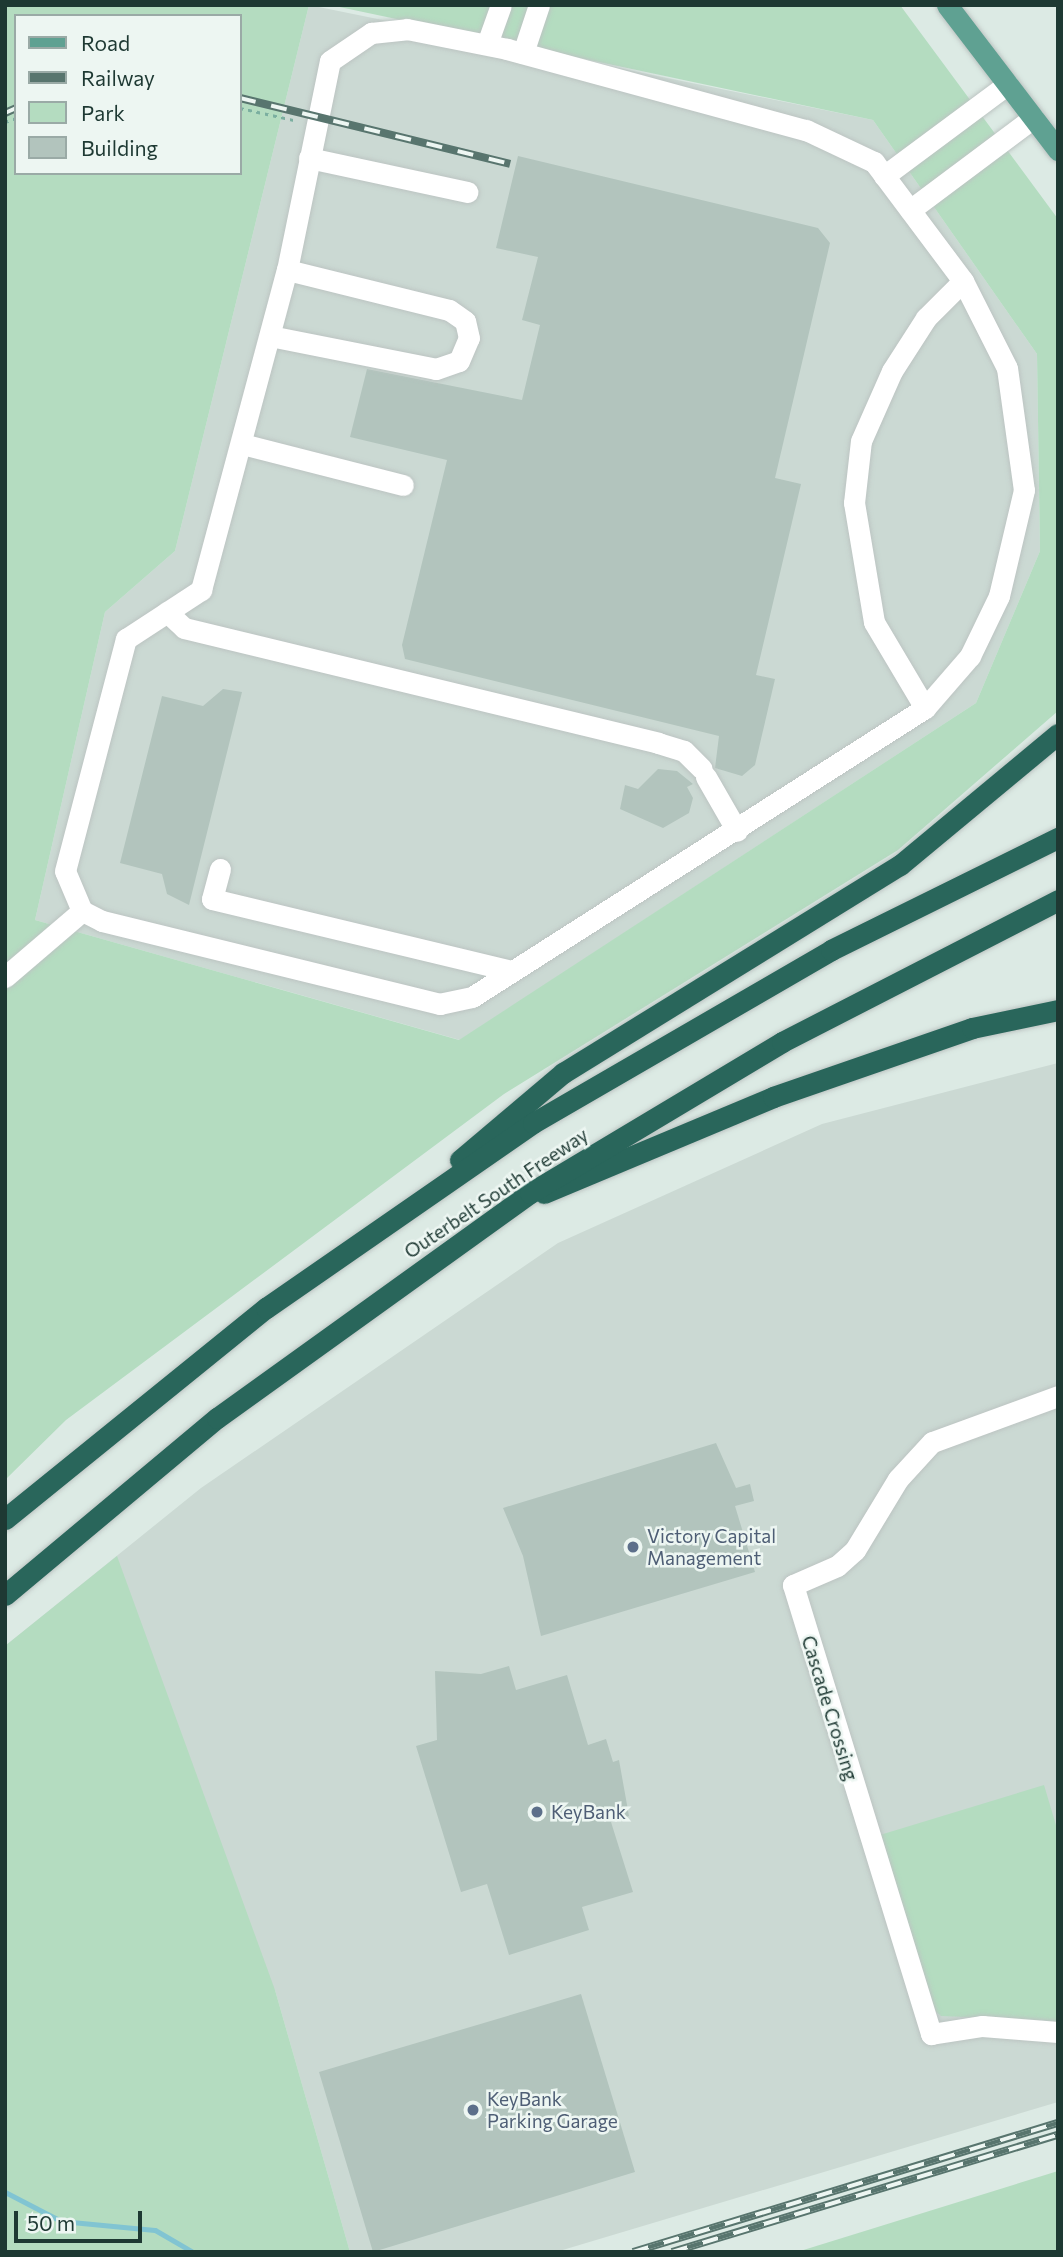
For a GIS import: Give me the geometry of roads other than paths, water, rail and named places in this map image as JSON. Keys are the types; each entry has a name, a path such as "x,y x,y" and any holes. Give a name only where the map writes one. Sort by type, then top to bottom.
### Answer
{"highway":[{"path":"424,1196 525,1100 900,865 1058,734"},
{"name":"Outerbelt South Freeway","path":"5,1519 147,1399 424,1196 722,1010 1058,838"},
{"name":"Outerbelt South Freeway","path":"5,1595 217,1418 530,1193 782,1042 1058,900"},
{"path":"530,1193 579,1183 825,1079 972,1028 1058,1010"}],"main road":[{"path":"947,5 1058,150"}],"lane":[{"path":"487,44 501,5"},
{"path":"523,53 539,5"},
{"path":"407,29 487,44 806,130 874,162 963,281 1007,368 1024,490 999,596 970,656 925,708 737,831 472,998 440,1004 103,921 82,911 65,871 125,639 201,590 287,270 330,61 371,33 407,29"},
{"path":"884,176 1008,84"},
{"path":"910,210 1033,118"},
{"path":"309,158 467,192"},
{"path":"270,336 436,369 459,361 469,338 465,321 449,310 287,270"},
{"path":"925,708 874,622 854,503 861,441 892,371 926,318 963,281"},
{"path":"242,444 402,485"},
{"path":"167,612 184,628 684,751 704,773 737,831"},
{"path":"220,869 212,899 513,971"},
{"path":"5,977 82,911"},
{"name":"Cascade Crossing","path":"1058,1396 932,1442 898,1479 855,1550 837,1566 793,1585 931,2034 982,2026 1058,2032"}],"waterway":[{"path":"5,2192 61,2221 155,2230 193,2252"}],"railway":[{"path":"242,98 510,164"},
{"path":"5,113 14,109"},
{"path":"633,2252 1058,2123"},
{"path":"672,2252 1058,2135"}],"place":[{"name":"Victory Capital Management","path":"633,1547"},
{"name":"KeyBank","path":"537,1812"},
{"name":"KeyBank Parking Garage","path":"473,2110"}]}
